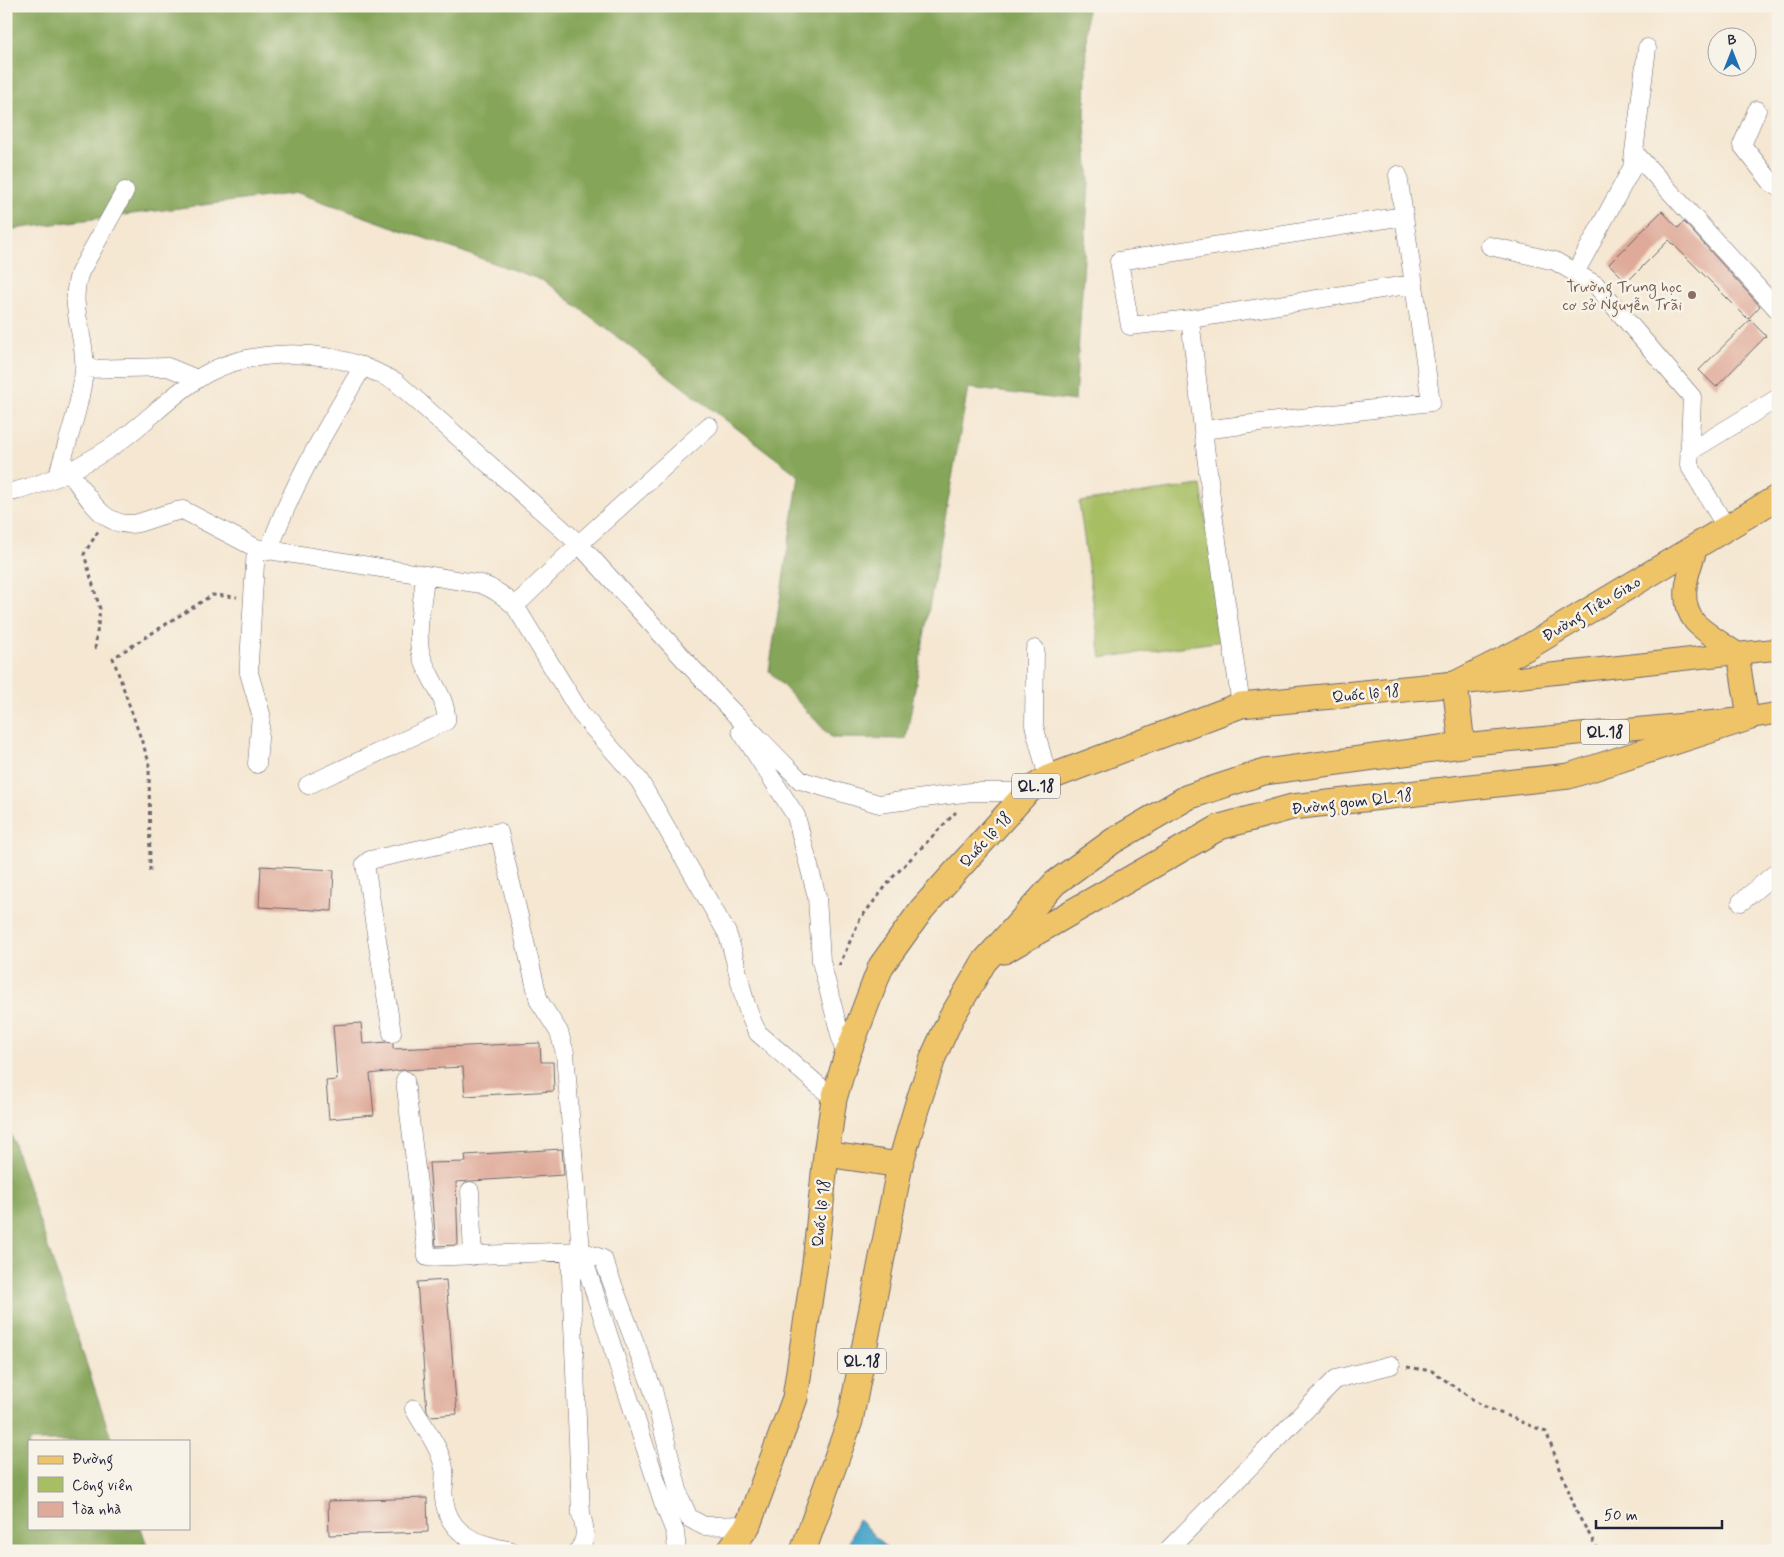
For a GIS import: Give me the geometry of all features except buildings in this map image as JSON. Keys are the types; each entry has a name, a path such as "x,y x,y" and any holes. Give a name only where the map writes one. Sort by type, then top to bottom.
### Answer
{"highway":[{"name":"Đường Tiêu Giao","path":"1454,684 1528,647 1778,497"},
{"name":"Quốc lộ 18","path":"729,1551 748,1525 795,1398 815,1263 826,1154 834,1099 846,1058 881,966 922,909 1027,792 1048,778 1241,705 1454,684"},
{"path":"1454,684 1462,745"},
{"name":"Đường gom QL.18","path":"984,962 1220,827 1292,807 1569,776 1748,718"},
{"name":"QL.18","path":"803,1551 850,1421 900,1165 917,1106 934,1055 951,1018 984,962 1055,884 1113,841 1188,798 1264,772 1462,745"},
{"path":"826,1154 900,1165"}],"main road":[{"path":"1698,545 1689,572 1686,594 1688,609 1694,622 1738,654 1748,718"},
{"name":"Quốc lộ 18","path":"1454,684 1778,649"},
{"name":"QL.18","path":"1462,745 1748,718 1778,713"}],"street":[{"path":"1575,273 1632,168 1648,48"},
{"path":"1757,110 1742,145 1772,183 1778,186"},
{"path":"1634,152 1778,310"},
{"path":"1203,430 1431,402 1398,175"},
{"path":"63,472 84,369 74,304 75,287 80,272 125,191"},
{"path":"1404,216 1119,261 1130,326 1190,319 1413,284"},
{"path":"1490,246 1555,261 1596,285 1692,397 1689,465 1726,527"},
{"path":"1190,319 1203,430 1241,705"},
{"path":"6,493 63,472 107,450 196,379 230,363 266,354 313,356 363,366 395,381 579,544 725,704 800,780 879,804 971,792 1027,792"},
{"path":"257,764 261,714 249,673 253,598 262,550 304,468 363,366"},
{"path":"84,369 168,367 196,379"},
{"path":"1689,452 1778,398"},
{"path":"515,606 579,544 709,426"},
{"path":"63,472 106,519 115,524 127,525 183,510 262,550 487,586 505,597 515,606 581,714 639,780 727,933 734,952 750,1018 758,1033 834,1099"},
{"path":"308,785 446,721 446,709 420,652 418,640 425,577"},
{"path":"1035,649 1034,725 1048,778"},
{"path":"725,704 796,816 817,897 821,961 846,1058"},
{"path":"392,1033 365,864 370,860 499,832 539,1001 559,1032 565,1053 575,1251 581,1514 586,1531 585,1540 578,1551"},
{"path":"1741,902 1778,871"},
{"path":"405,1080 426,1254 430,1258 575,1251 603,1259 653,1390 680,1498 689,1518 704,1526 748,1525"},
{"path":"470,1190 473,1256"},
{"path":"575,1251 675,1532 677,1551"},
{"path":"1167,1551 1336,1379 1391,1365"},
{"path":"414,1409 438,1452 444,1468 444,1501 452,1522 460,1532 477,1543 512,1551"}],"path":[{"path":"95,649 100,609 84,554 106,519"},
{"path":"150,871 149,762 113,658 212,595 253,598"},
{"path":"837,971 860,919 893,877 956,812"},
{"path":"1391,1365 1432,1371 1481,1406 1546,1432 1578,1515 1599,1551"}],"green space":[{"path":"6,6 1087,6 1085,124 1089,182 1075,401 968,388 906,739 832,738 769,671 799,476 544,281 298,193 6,230"},
{"path":"1201,485 1223,641 1101,658 1079,502"},
{"path":"6,1120 112,1440 28,1440 28,1530 142,1530 149,1551 6,1551"}],"water":[{"path":"858,1519 886,1548 885,1551 846,1551"}],"place":[{"name":"Trường Trung học cơ sở Nguyễn Trãi","path":"1692,295"}]}
